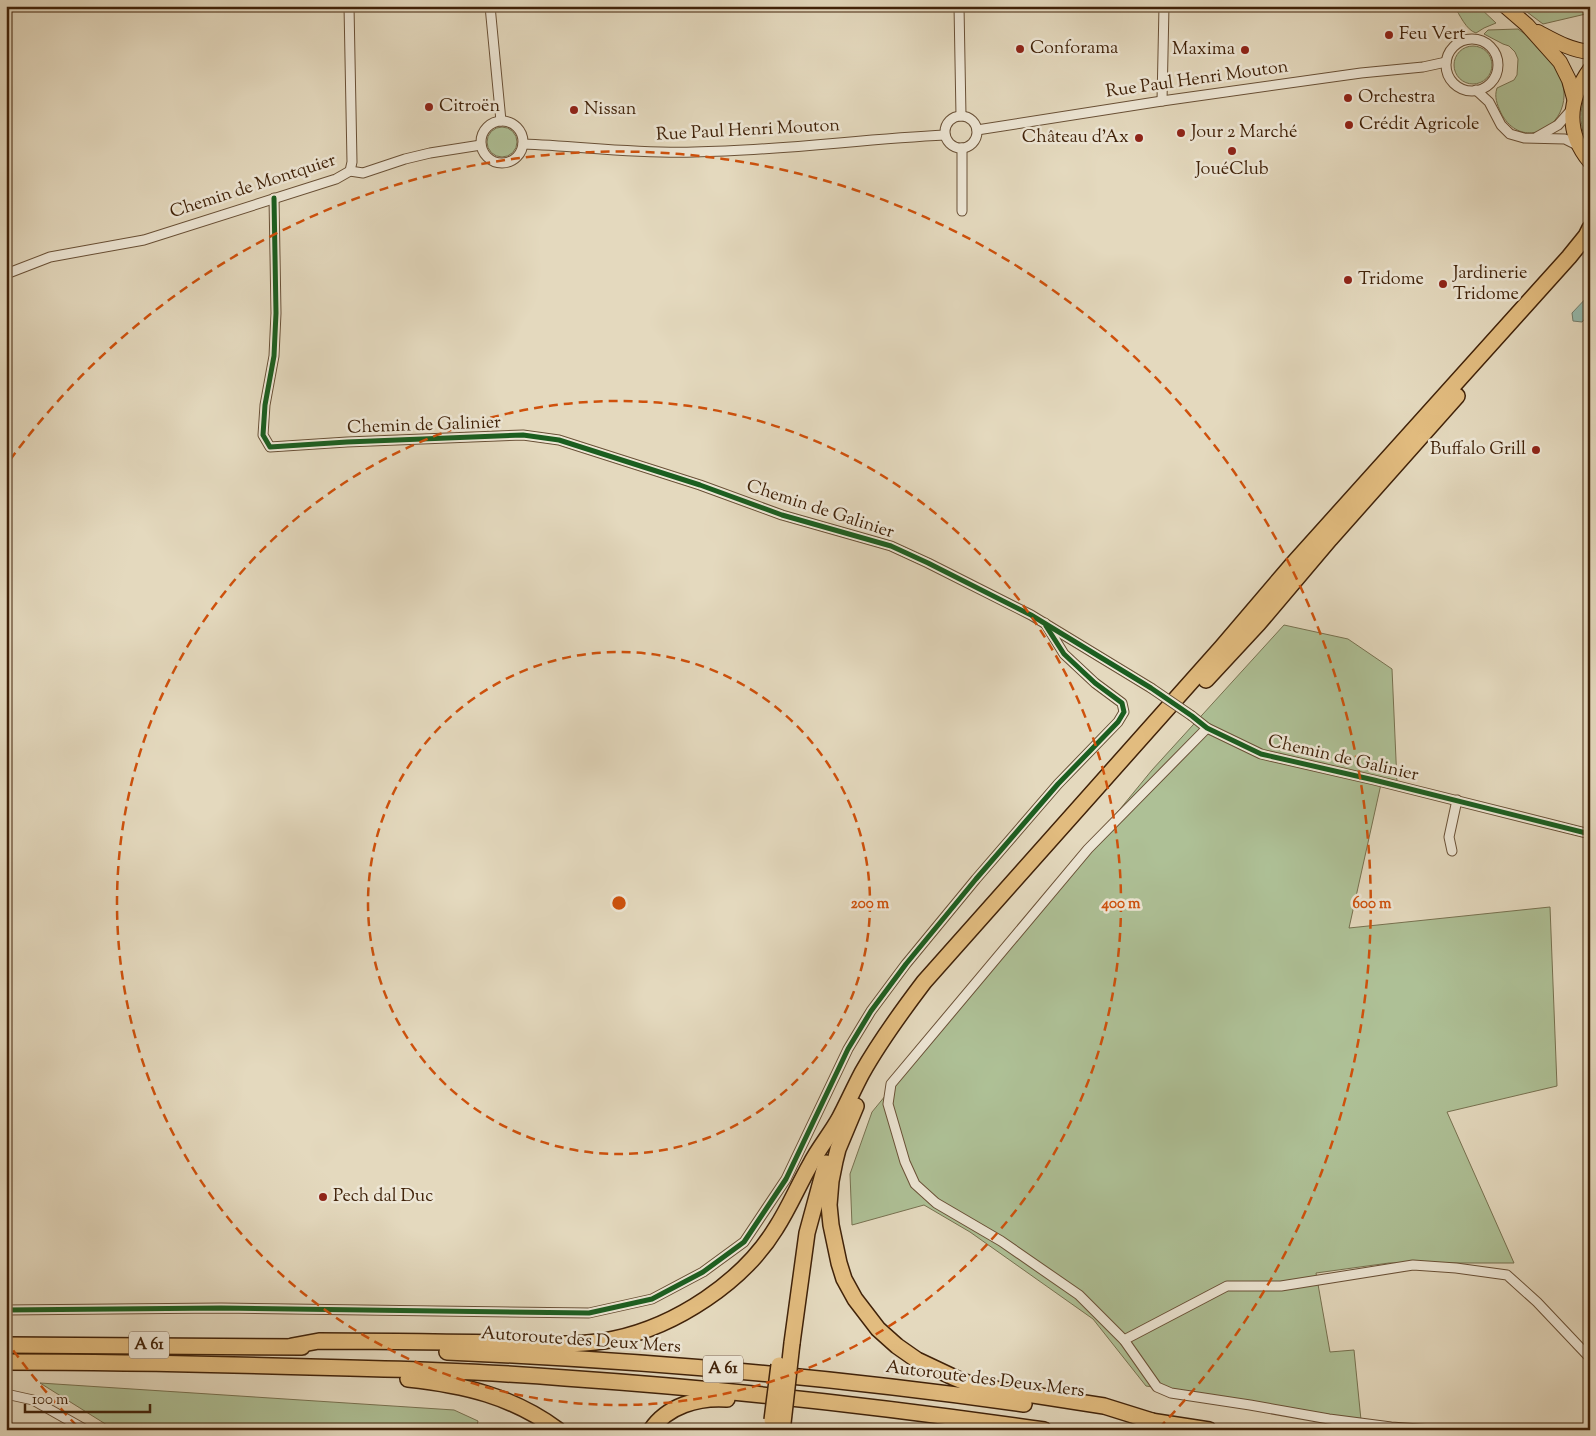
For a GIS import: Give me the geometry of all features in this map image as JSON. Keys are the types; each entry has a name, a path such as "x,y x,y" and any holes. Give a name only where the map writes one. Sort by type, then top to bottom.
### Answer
{"highway":[{"path":"777,1426 800,1230 839,1119 862,1073 888,1031 924,982 1222,647 1312,542 1569,257 1590,228"},
{"path":"787,1342 816,1197 834,1139 853,1111 892,1041 931,988 1160,729 1258,624 1330,539 1590,249"},
{"path":"853,1111 835,1161 831,1181 829,1205 831,1225 844,1278 855,1299 878,1329 917,1360 974,1386 1104,1406 1152,1421"},
{"path":"292,1346 319,1340 592,1342 613,1340 631,1335 671,1319 705,1299 725,1284 758,1253 776,1229 810,1164 839,1119"},
{"name":"Autoroute des Deux Mers","path":"6,1345 292,1346 568,1358 724,1370 983,1398 1209,1430"},
{"name":"A 61","path":"6,1362 137,1362 472,1372 555,1377 772,1395 878,1407 1044,1430"},
{"path":"344,1368 369,1376 436,1382 488,1393 530,1412 558,1430"},
{"path":"651,1430 656,1422 667,1413 691,1402 719,1398 748,1400 772,1395"}],"main road":[{"path":"1505,6 1527,25 1560,62 1570,80 1574,103"},
{"path":"1527,25 1559,44 1573,50 1590,52"},
{"path":"1590,69 1580,83 1574,103 1572,121 1574,134 1579,146 1590,162"}],"street":[{"name":"Chemin de Montquier","path":"6,274 50,258 144,240 336,178 350,171 352,162 349,6"},
{"path":"490,6 501,121"},
{"path":"959,6 961,116"},
{"path":"1162,101 1164,6"},
{"path":"1471,39 1486,43 1491,48 1497,61 1494,77 1489,84 1476,90 1465,90 1457,86 1451,80 1446,65 1451,49 1460,42 1471,39"},
{"name":"Rue Paul Henri Mouton","path":"977,130 1162,101 1355,74 1446,65"},
{"path":"1489,84 1489,102"},
{"path":"1476,90 1489,102 1501,125 1510,134 1533,139 1565,138 1579,146"},
{"path":"1533,139 1558,125 1574,103"},
{"path":"961,116 972,120 977,130 973,142 962,148 948,142 945,135 947,124 951,119 961,116"},
{"path":"501,121 508,122 520,130 523,144 517,157 510,162 503,163 495,162 488,158 481,145 484,131 488,126 494,122 501,121"},
{"name":"Rue Paul Henri Mouton","path":"523,144 655,152 692,152 778,149 945,135"},
{"path":"350,171 363,173 413,157 481,145"},
{"path":"962,148 962,211"},
{"name":"Chemin de Galinier","path":"274,198 276,313 274,356 265,405 263,435 270,447 523,435 559,440 700,485 782,515 891,546 928,563 1044,624 1151,688 1207,728 1261,754 1457,800 1590,834"},
{"path":"6,1310 221,1308 590,1313 652,1299 703,1272 744,1242 786,1179 848,1048 871,1010 976,879 1058,784 1118,722 1124,712 1122,703 1095,683 1064,654 1044,624"},
{"path":"1207,728 1088,849 891,1084 888,1104 905,1162 915,1184 936,1202 1001,1241 1079,1295 1124,1340 1157,1387 1171,1393 1328,1419 1433,1430"},
{"path":"1452,851 1449,837 1457,800"},
{"path":"1124,1340 1227,1286 1281,1286 1413,1265 1456,1268 1507,1275 1537,1302 1590,1358"},
{"path":"6,1394 33,1400 86,1430"}],"green space":[{"path":"1454,6 1478,6 1496,23 1476,33 1466,26"},
{"path":"1519,6 1590,6 1590,13 1543,24"},
{"path":"1518,29 1555,64 1560,71 1562,81 1564,96 1561,110 1554,121 1545,129 1533,133 1522,132 1510,125 1501,113 1497,104 1496,91 1497,88 1514,80 1517,75 1518,59 1515,52 1509,46 1484,34 1488,30"},
{"path":"1473,46 1486,52 1492,65 1486,78 1473,84 1460,78 1454,65 1460,52"},
{"path":"1590,84 1590,149 1583,133 1581,117 1583,100"},
{"path":"502,127 513,131 517,142 513,153 502,157 491,153 487,142 491,131"},
{"path":"1284,625 1348,639 1392,669 1397,782 1381,784 1349,928 1550,907 1557,1086 1447,1112 1514,1263 1389,1263 1316,1273 1330,1352 1354,1350 1361,1420 1146,1386 1093,1319 970,1232 924,1205 852,1225 850,1174 872,1112 1152,770"},
{"path":"40,1383 454,1410 478,1421 476,1430 115,1430"}],"water":[{"path":"1590,294 1590,313 1582,322 1573,321 1572,313"}],"cycle path":[{"path":"274,198 276,313 274,356 265,405 263,435 270,447 523,435 559,440 700,485 782,515 891,546 1031,615 1151,688 1207,728 1261,754 1590,834"},
{"path":"6,1310 221,1308 589,1313 652,1299 703,1272 744,1242 786,1179 848,1049 871,1011 906,964 1058,784 1118,722 1124,712 1122,703 1095,683 1064,654 1046,626"}],"place":[{"name":"Feu Vert","path":"1389,35"},
{"name":"Conforama","path":"1020,49"},
{"name":"Maxima","path":"1245,50"},
{"name":"Orchestra","path":"1348,98"},
{"name":"Citroën","path":"429,107"},
{"name":"Nissan","path":"574,110"},
{"name":"Crédit Agricole","path":"1349,125"},
{"name":"Jour 2 Marché","path":"1181,133"},
{"name":"Château d'Ax","path":"1139,138"},
{"name":"JouéClub","path":"1232,151"},
{"name":"Tridome","path":"1348,280"},
{"name":"Jardinerie Tridome","path":"1443,284"},
{"name":"Buffalo Grill","path":"1536,450"},
{"name":"Pech dal Duc","path":"323,1197"}]}
